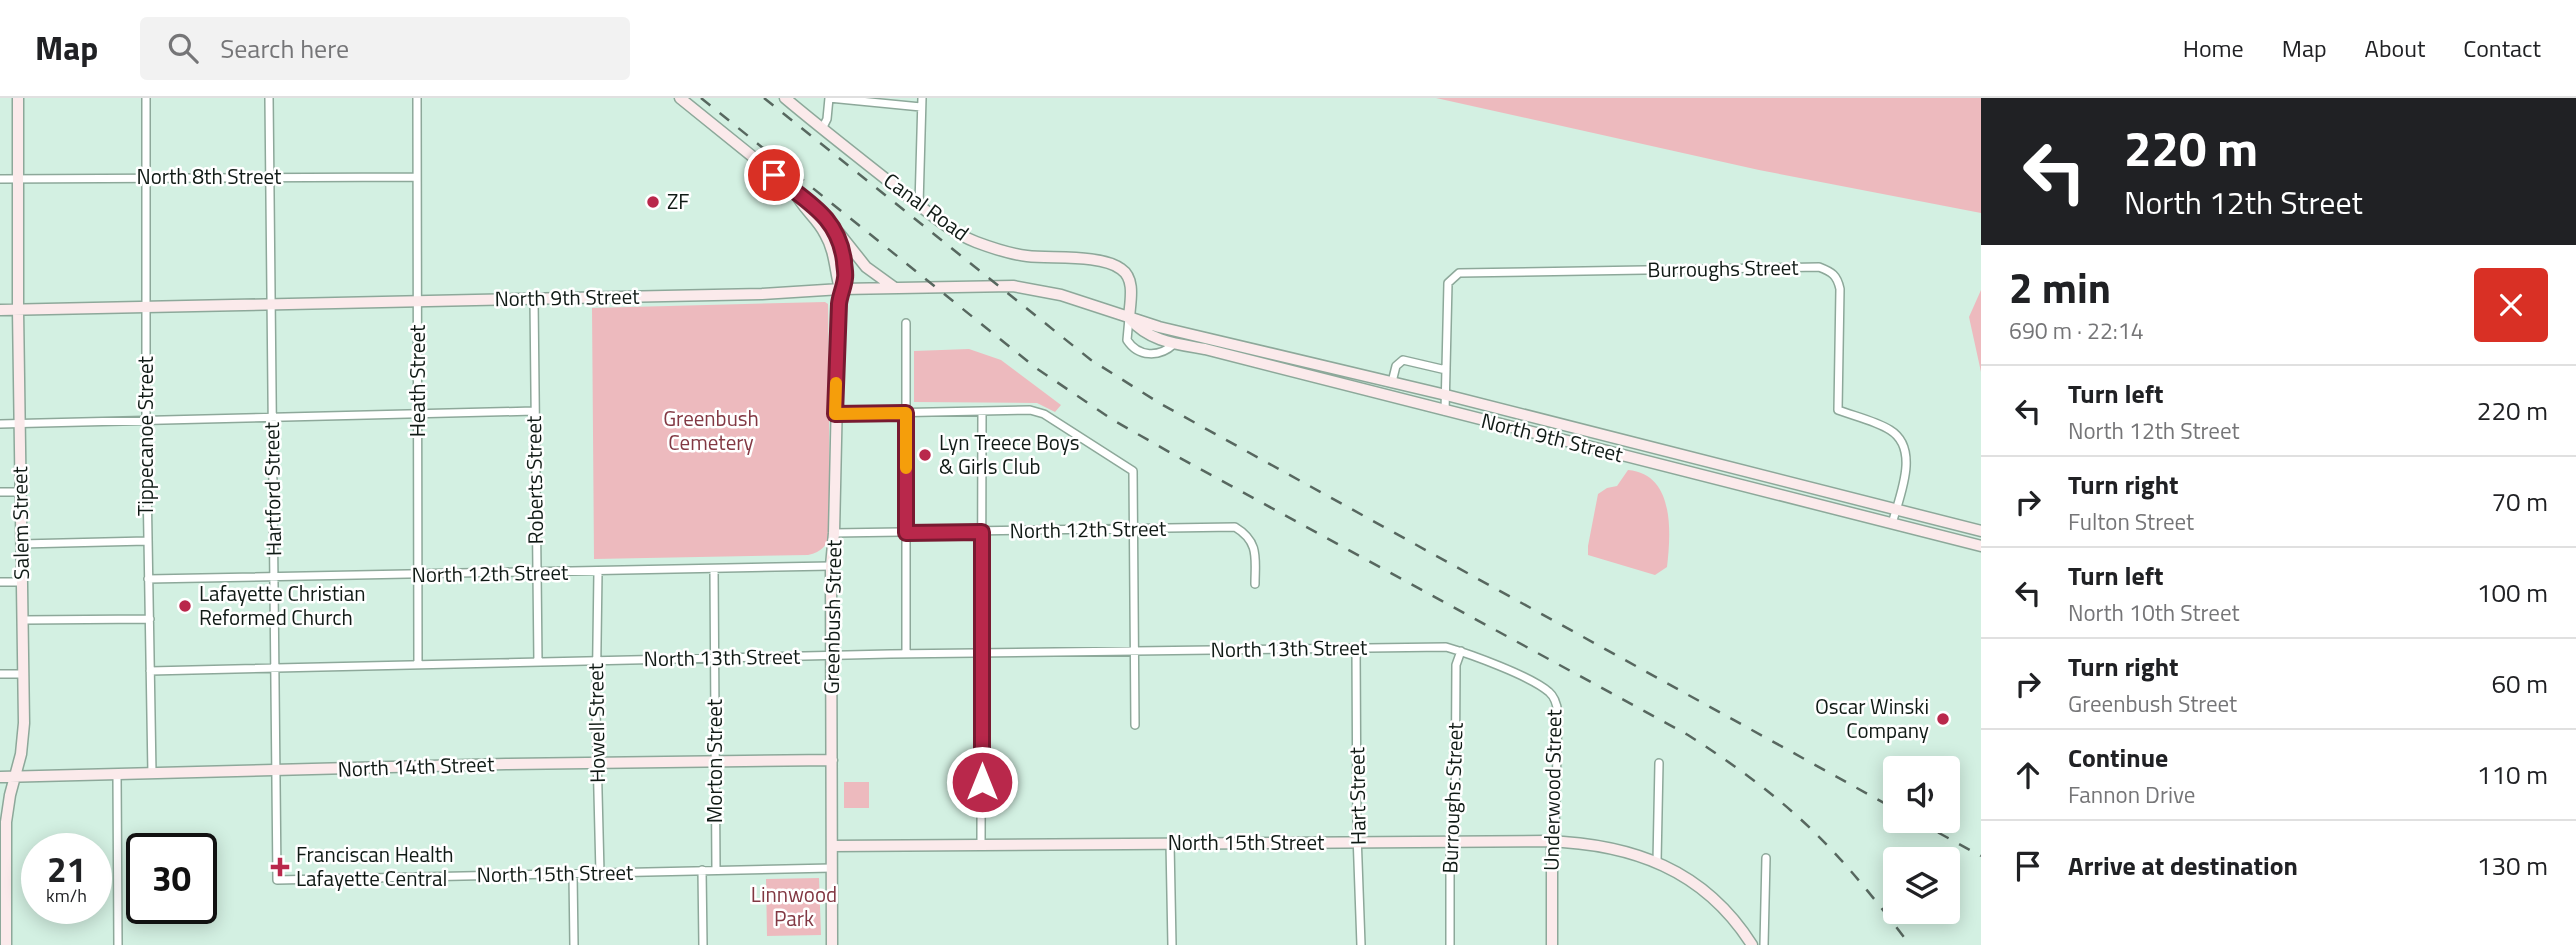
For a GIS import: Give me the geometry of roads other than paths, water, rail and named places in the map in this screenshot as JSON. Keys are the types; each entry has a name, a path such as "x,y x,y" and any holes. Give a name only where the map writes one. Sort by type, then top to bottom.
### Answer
{"main road":[{"name":"Salem Street","path":"6,945 3,887 6,822 23,743 24,674 18,310 18,98"},
{"path":"680,98 820,211 866,267 895,288"},
{"name":"Canal Road","path":"785,98 954,231 988,247 1027,256 1095,261 1115,265 1125,271 1131,289 1129,318"},
{"path":"795,192 800,203 817,221 830,243 841,289"},
{"name":"Greenbush Street","path":"832,945 831,566 841,289 845,278 842,251 834,228"},
{"name":"North 9th Street","path":"0,310 1013,286 1060,295 1129,318 1446,395 1981,531"},
{"name":"North 9th Street","path":"1129,318 1140,331 1174,344 1206,349 1981,546"},
{"name":"North 14th Street","path":"0,777 832,760"},
{"name":"North 15th Street","path":"832,846 1453,842 1552,842 1607,846 1657,862 1690,879 1715,898 1739,925 1752,945"},
{"name":"Underwood Street","path":"1552,842 1552,945"}],"street":[{"name":"Tippecanoe Street","path":"146,98 147,541 152,774"},
{"name":"Hartford Street","path":"269,98 277,880"},
{"name":"Heath Street","path":"417,98 418,665"},
{"path":"822,129 827,119 829,98 921,107"},
{"path":"919,205 922,98"},
{"name":"North 8th Street","path":"0,179 417,177"},
{"name":"Burroughs Street","path":"1445,411 1448,283 1459,273 1819,268 1831,272 1837,278 1840,289 1838,410 1891,430 1904,445 1906,471 1892,524"},
{"name":"Roberts Street","path":"534,299 538,662"},
{"path":"1129,318 1126,340 1133,347 1156,355 1166,352 1174,344"},
{"path":"906,323 906,654"},
{"path":"1392,382 1396,366 1403,360 1446,370"},
{"path":"835,414 1030,410 1044,414 1133,471 1135,724"},
{"path":"0,424 534,411"},
{"path":"981,845 982,411"},
{"path":"0,492 21,492"},
{"name":"North 12th Street","path":"834,534 1235,527 1245,533 1255,550 1255,584"},
{"path":"22,544 147,541"},
{"name":"North 12th Street","path":"148,579 831,566"},
{"name":"Morton Street","path":"714,569 716,870"},
{"name":"Howell Street","path":"598,572 596,661 600,873"},
{"path":"0,582 22,582"},
{"path":"23,620 150,619"},
{"name":"North 13th Street","path":"150,671 906,654 1446,647 1461,651"},
{"name":"Hart Street","path":"1356,648 1357,834 1361,945"},
{"name":"Burroughs Street","path":"1450,945 1456,665 1461,651"},
{"name":"Underwood Street","path":"1461,651 1511,672 1547,690 1553,696 1558,712 1555,834 1552,842"},
{"path":"0,674 24,674"},
{"path":"1657,862 1659,763"},
{"path":"117,775 118,945"},
{"path":"1170,843 1172,945"},
{"path":"1764,945 1766,858"},
{"name":"North 15th Street","path":"277,880 832,868"},
{"path":"702,870 703,945"},
{"path":"573,874 574,945"}],"railway":[{"path":"701,98 1036,368 1113,420 1688,735 1725,760 1761,786 1811,829 1860,881 1910,945"},
{"path":"764,98 1091,360 1161,404 1883,802"},
{"path":"1939,833 1981,856"}],"place":[{"name":"ZF","path":"653,202"},
{"name":"Lyn Treece Boys & Girls Club","path":"925,455"},
{"name":"Lafayette Christian Reformed Church","path":"185,606"},
{"name":"Oscar Winski Company","path":"1943,719"},
{"name":"Franciscan Health Lafayette Central","path":"280,867"}],"park label":[{"name":"Greenbush Cemetery","path":"711,431"},
{"name":"Linnwood Park","path":"794,907"}]}
